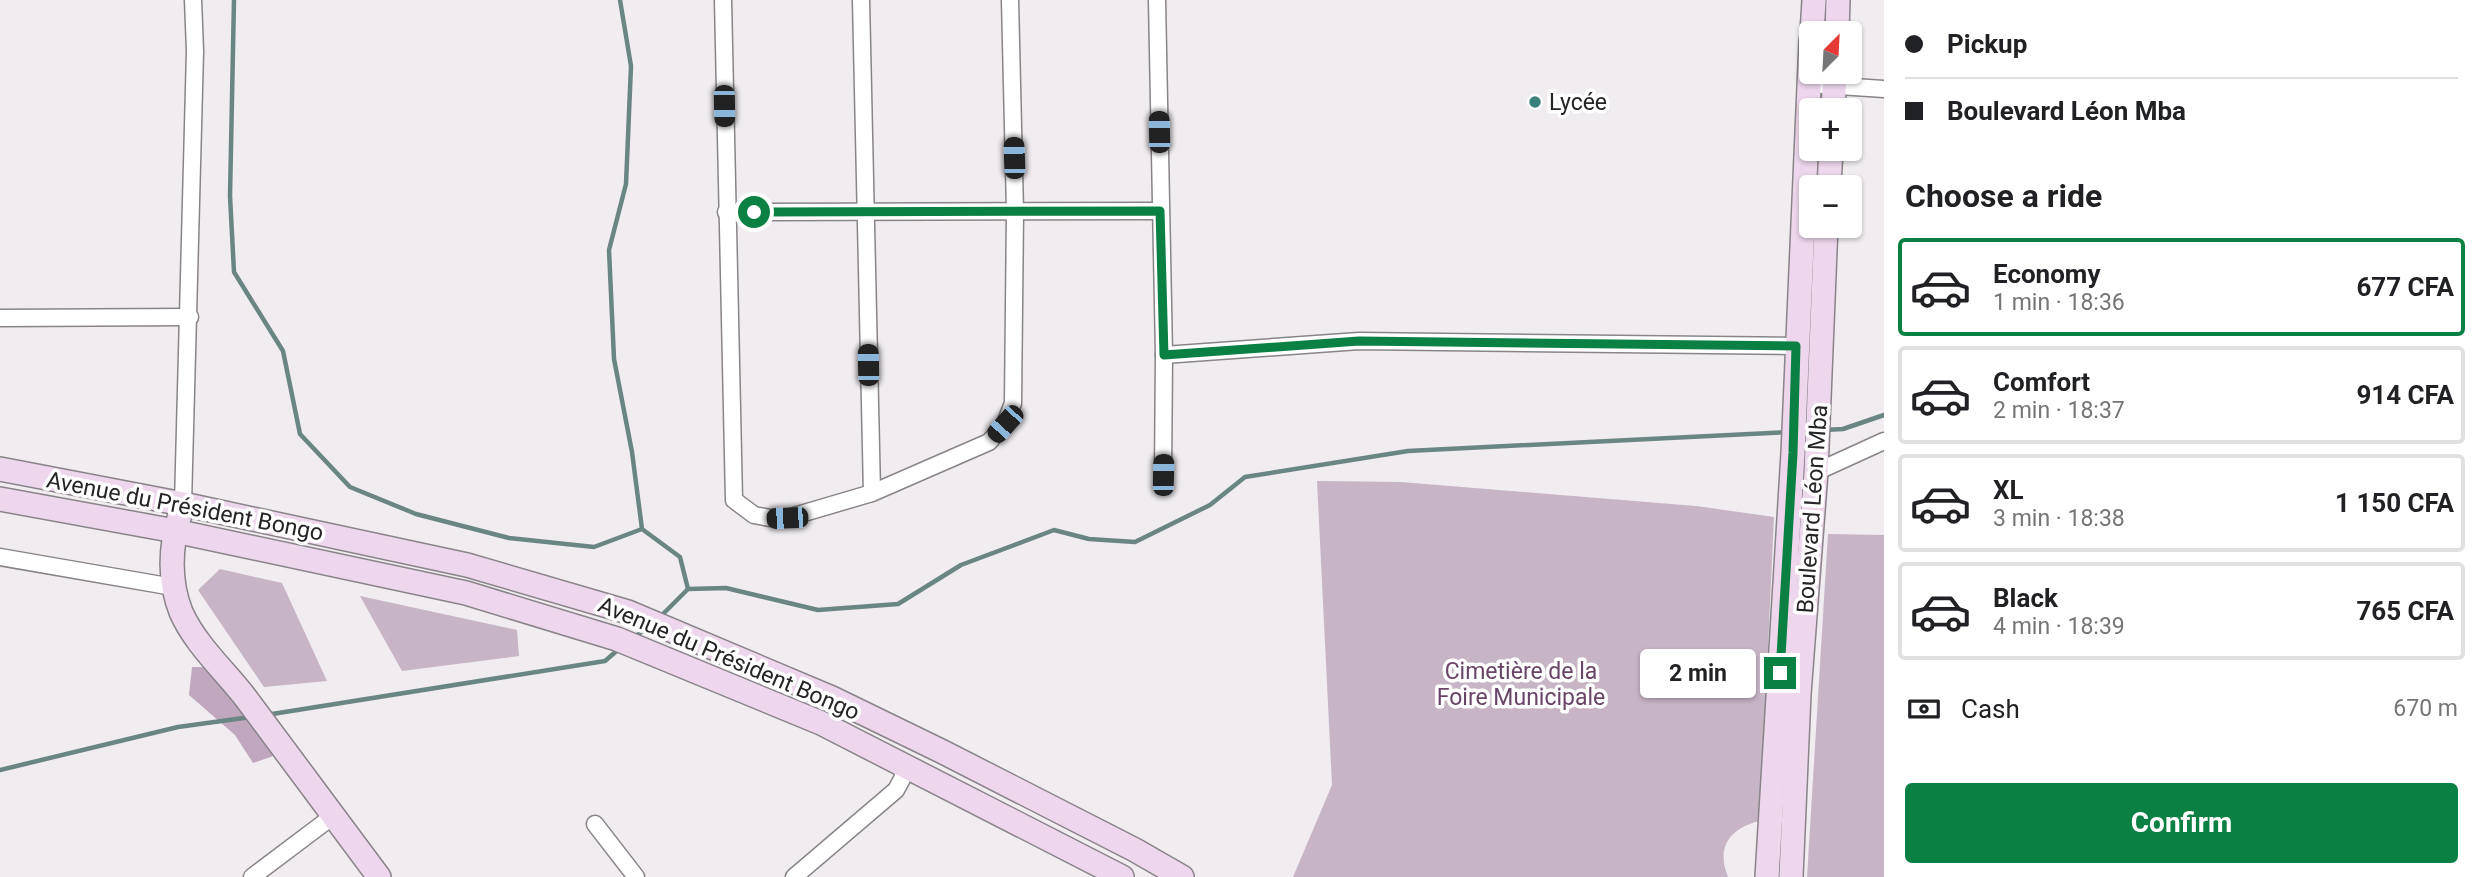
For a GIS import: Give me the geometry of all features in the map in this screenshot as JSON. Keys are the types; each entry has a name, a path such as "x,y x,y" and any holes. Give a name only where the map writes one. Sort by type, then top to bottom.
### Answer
{"street":[{"path":"193,0 195,51 190,317 183,504 175,531 173,587 182,614 196,636 379,877"},
{"path":"723,0 734,500 754,515 770,518 787,518 872,494 989,442 1005,424 1013,403 1015,211 1010,0"},
{"path":"861,0 872,494"},
{"path":"1157,0 1164,355 1163,475"},
{"path":"1813,21 1814,0"},
{"path":"1837,21 1838,0"},
{"name":"Boulevard Léon Mba","path":"1767,877 1793,453 1808,84"},
{"path":"1860,84 1884,89"},
{"path":"726,212 1160,211"},
{"name":"Boulevard Léon Mba","path":"1791,877 1800,694 1816,472 1826,238"},
{"path":"0,318 190,317"},
{"path":"1164,355 1359,341 1796,346"},
{"path":"1816,472 1884,441"},
{"name":"Avenue du Président Bongo","path":"0,469 183,504 467,565 628,612 844,704 1087,826 1182,877"},
{"name":"Avenue du Président Bongo","path":"0,499 175,531 466,593 617,639 821,723 1119,876"},
{"path":"0,557 173,587"},
{"path":"794,877 896,790 905,766"},
{"path":"252,877 333,816"},
{"path":"595,824 636,877"}],"green space":[{"name":"Cimetière de la Foire Municipale","path":"1317,481 1401,482 1696,506 1774,517 1760,821 1740,829 1728,841 1724,857 1728,877 1293,877 1332,785"},
{"path":"1828,534 1884,535 1884,877 1807,877"},
{"path":"220,569 282,583 327,681 264,687 198,590"},
{"path":"360,596 517,630 519,656 402,671"}],"shaded area":[{"path":"192,667 210,667 276,755 253,763 235,735 189,695"}],"waterway":[{"path":"234,0 230,196 234,272 283,351 300,434 350,487 416,514 509,538 594,547 642,529"},
{"path":"620,0 631,66 626,184 609,250 614,359 632,452 642,529 680,557 688,589"},
{"path":"1824,430 1843,429 1884,415"},
{"path":"660,617 688,589 726,588 818,610 898,604 961,565 1054,530 1089,539 1135,542 1210,505 1245,477 1408,451 1788,432"},
{"path":"632,639 648,627"},
{"path":"266,715 605,661 620,648"},
{"path":"0,770 178,727 251,717"}],"place":[{"name":"Lycée","path":"1535,102"}],"route":[{"path":"754,212 1160,211 1164,355 1359,341 1796,346 1793,453 1780,673"}]}
